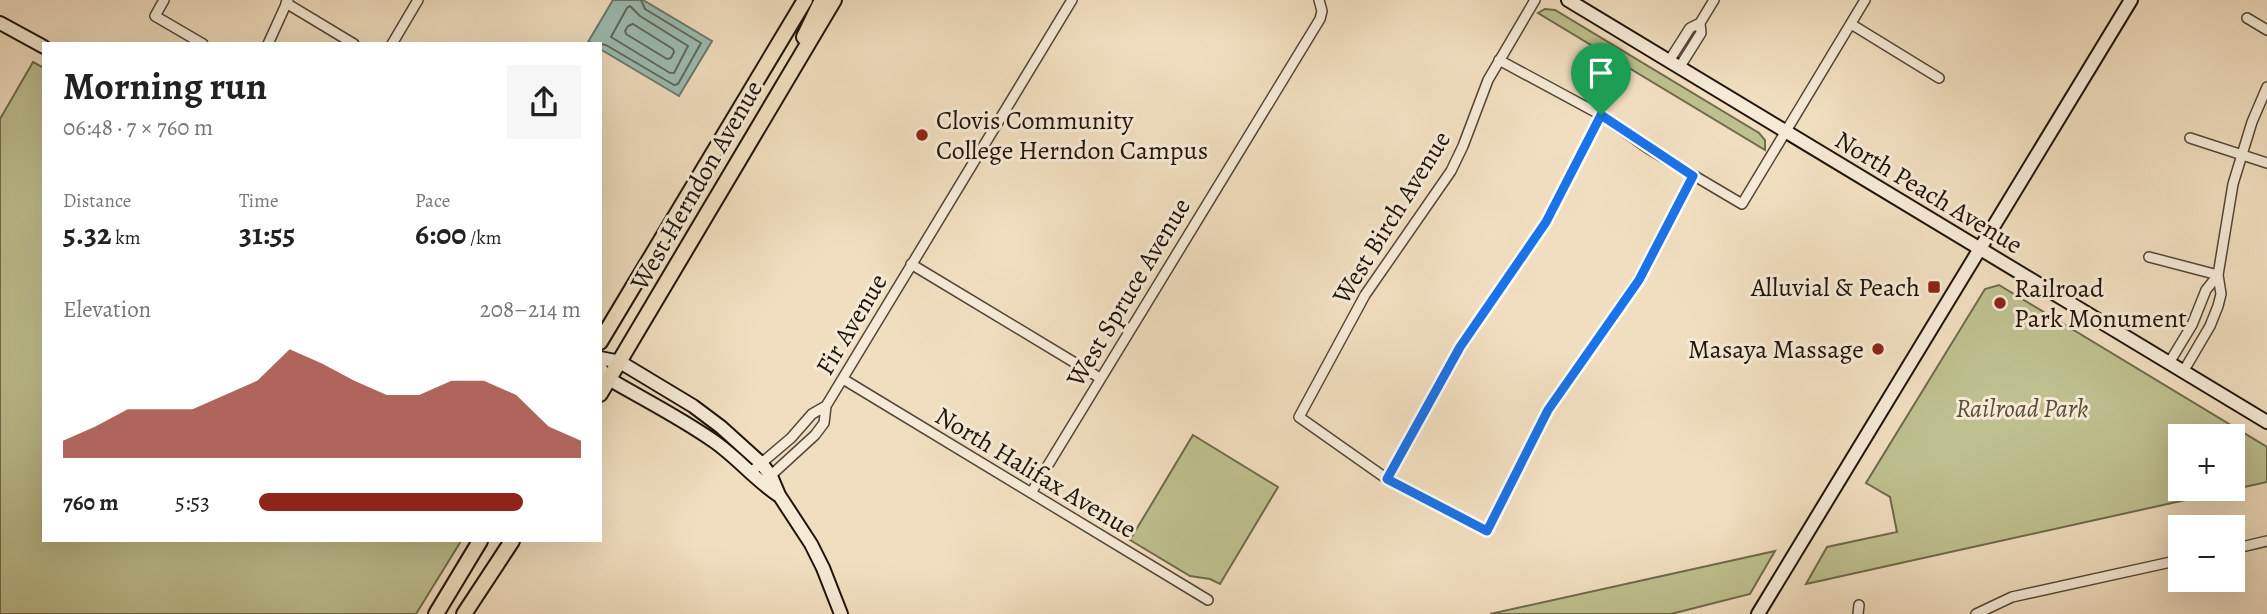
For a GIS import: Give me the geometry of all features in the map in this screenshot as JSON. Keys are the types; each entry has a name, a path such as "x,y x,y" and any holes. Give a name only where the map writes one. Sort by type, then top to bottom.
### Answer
{"main road":[{"name":"West Herndon Avenue","path":"602,339 805,0"},
{"path":"786,80 813,14 822,0"},
{"name":"West Herndon Avenue","path":"605,374 620,362 834,0"},
{"path":"436,614 479,542"},
{"path":"464,614 511,542"}],"street":[{"path":"164,0 155,16 200,42"},
{"path":"393,42 418,0"},
{"name":"Fir Avenue","path":"766,480 815,436 824,422 826,406 1072,0"},
{"name":"West Birch Avenue","path":"1387,479 1299,418 1365,295 1451,171 1488,80 1535,0"},
{"name":"North Peach Avenue","path":"1568,0 2267,422"},
{"path":"1674,64 1690,27 1700,23 1714,0"},
{"path":"1499,60 1601,115 1693,176 1742,204 1865,0"},
{"path":"1758,614 2131,0"},
{"path":"269,42 287,1 351,42"},
{"name":"West Spruce Avenue","path":"1031,493 1320,19 1320,2"},
{"path":"2247,18 2267,30"},
{"path":"0,23 42,46"},
{"path":"1851,24 1939,78"},
{"path":"2183,372 2215,316 2221,294 2218,275 2226,213 2241,154 2267,87"},
{"path":"1601,115 1546,222 1460,347 1387,479 1487,531 1548,410 1639,280 1693,176"},
{"path":"2190,138 2267,163"},
{"path":"2149,257 2218,275"},
{"path":"911,264 1100,378"},
{"path":"2169,363 2192,325 2206,290 2218,275"},
{"path":"602,358 620,362 702,413 756,468 779,495 811,544 841,614"},
{"path":"605,374 756,468"},
{"name":"North Halifax Avenue","path":"843,379 1208,600"},
{"name":"Fir Avenue","path":"756,468 791,438 812,414 826,406"},
{"path":"2245,546 2267,541"},
{"path":"1976,614 2012,597 2168,563"}],"green space":[{"path":"1545,9 1555,10 1759,133 1765,140 1765,150 1538,13"},
{"path":"33,62 42,67 42,542 460,542 416,614 0,614 0,119"},
{"name":"Railroad Park","path":"1999,285 2229,424 2168,424 2168,501 2181,501 1806,584 1827,547 1897,532 1890,497 1866,483 1985,289"},
{"name":"Railroad Park","path":"2245,434 2267,447 2267,482 2245,487"},
{"path":"1193,435 1278,487 1220,584 1210,579 1190,576 1130,540"},
{"path":"1775,551 1750,594 1671,614 1490,614"}],"water":[{"path":"613,0 643,0 712,41 679,96 602,50 602,42 588,42"}],"place":[{"name":"Clovis Community College Herndon Campus","path":"922,135"},
{"name":"Alluvial & Peach","path":"1934,287"},
{"name":"Railroad Park Monument","path":"2000,303"},
{"name":"Masaya Massage","path":"1878,349"}],"route":[{"path":"1601,115 1693,176 1639,280 1548,410 1487,531 1387,479 1460,347 1530,248 1562,195 1601,115"}]}
